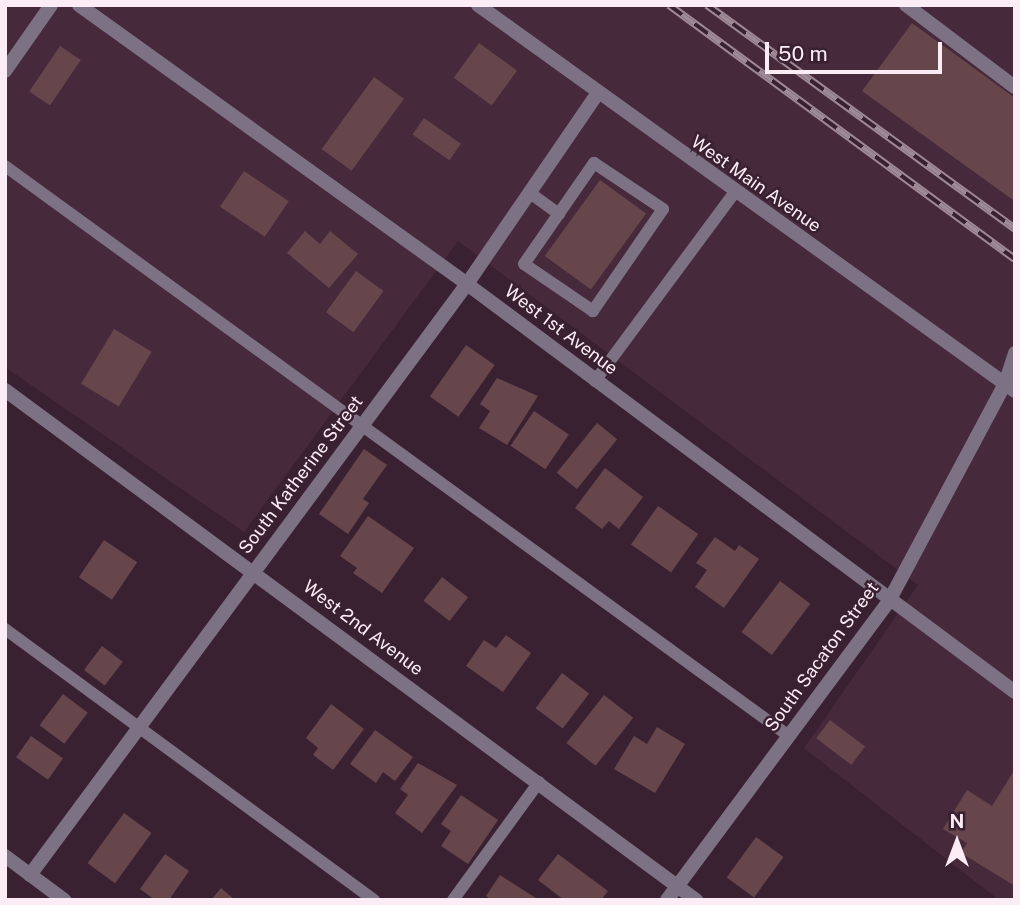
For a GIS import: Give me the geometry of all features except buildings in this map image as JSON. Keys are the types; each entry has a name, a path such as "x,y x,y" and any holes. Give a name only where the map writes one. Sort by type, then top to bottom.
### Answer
{"street":[{"path":"5,71 51,5"},
{"name":"West 1st Avenue","path":"79,5 467,284 889,601 1015,692"},
{"name":"West Main Avenue","path":"478,5 735,192 1012,384"},
{"path":"906,5 1015,87"},
{"name":"South Katherine Street","path":"30,874 467,284 597,94"},
{"name":"South Sacaton Street","path":"667,900 889,601 1012,384 1015,353"},
{"name":"West 2nd Avenue","path":"5,390 254,570 696,900"},
{"path":"5,856 64,900"}],"lane":[{"path":"594,163 663,209 593,311 524,264 559,214 594,163"},
{"path":"5,166 789,736"},
{"path":"595,381 735,192"},
{"path":"530,193 559,214"},
{"path":"5,629 374,900"},
{"path":"453,900 539,782"}],"shaded area":[{"path":"5,5 1015,5 1015,900 999,900 804,748 918,585 458,241 244,532 5,367"}],"railway":[{"path":"669,5 1015,259"},
{"path":"707,5 1015,229"}]}
